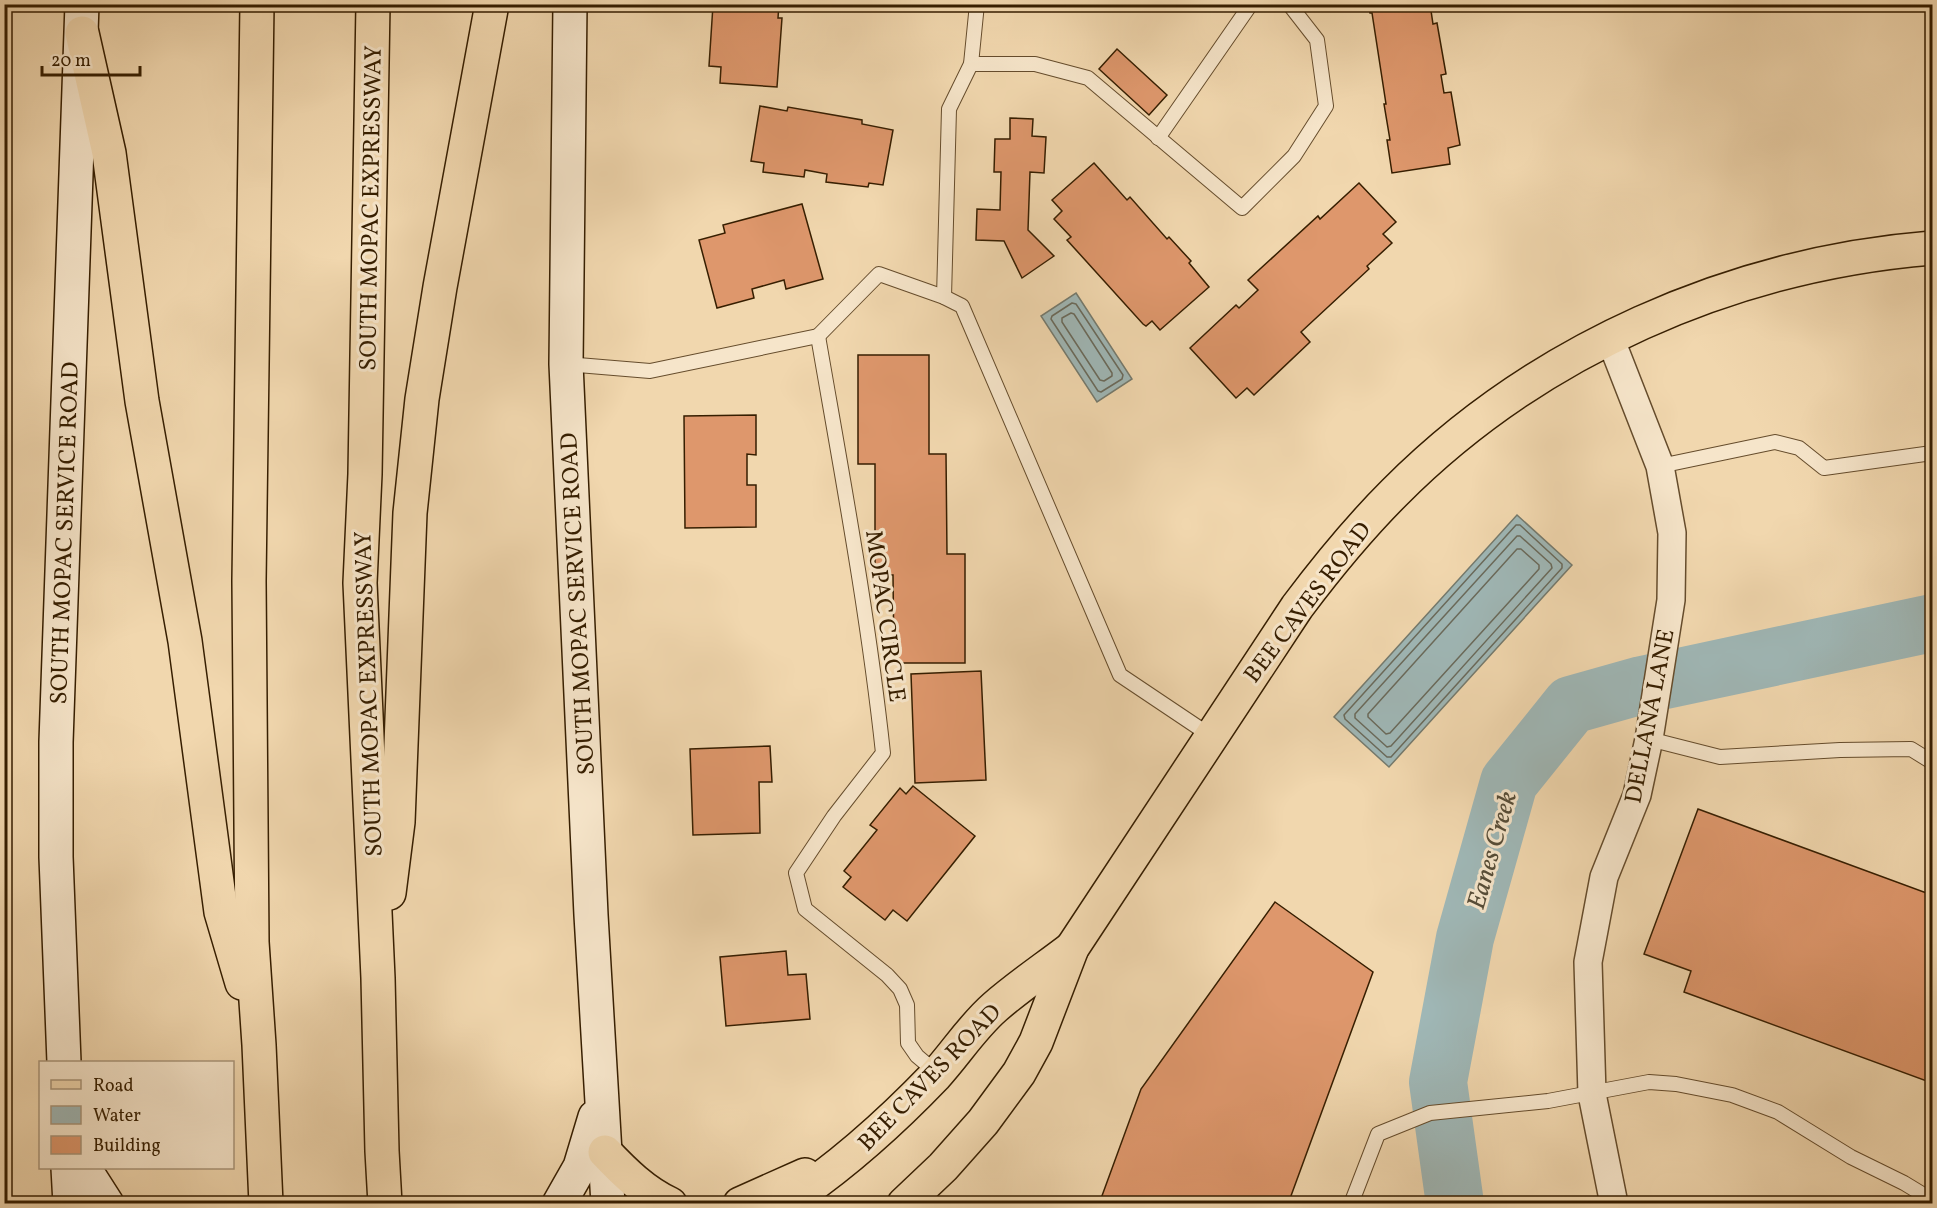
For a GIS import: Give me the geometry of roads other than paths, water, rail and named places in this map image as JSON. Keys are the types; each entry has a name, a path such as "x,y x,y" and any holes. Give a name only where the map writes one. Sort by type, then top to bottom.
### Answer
{"main road":[{"path":"257,4 249,581 252,942 266,1203"},
{"name":"SOUTH MOPAC EXPRESSWAY","path":"373,4 365,474 360,583 378,978 385,1203"},
{"path":"378,978 398,822 410,513 422,399 440,287 492,4"},
{"name":"SOUTH MOPAC SERVICE ROAD","path":"570,4 566,363 590,903 608,1203"},
{"path":"82,19 109,153 142,401 185,641 221,912 259,1045"},
{"name":"SOUTH MOPAC SERVICE ROAD","path":"64,1061 56,857 56,742 82,19"},
{"name":"BEE CAVES ROAD","path":"904,1203 943,1167 983,1122 1019,1073 1036,1042 1072,948 1297,607 1336,555 1395,491 1439,452 1508,398 1559,365 1610,338 1693,302 1752,282 1857,257 1932,248"},
{"name":"BEE CAVES ROAD","path":"785,1203 854,1154 897,1115 937,1073 976,1026 996,1007 1072,948"},
{"path":"559,1203 580,1167 601,1099"},
{"path":"605,1152 624,1172 644,1188 670,1203"},
{"path":"740,1203 854,1154"},
{"path":"68,1169 70,1203"},
{"path":"85,1169 107,1203"}],"street":[{"name":"DELLANA LANE","path":"1610,338 1660,466 1672,533 1671,600 1649,739 1637,795 1604,877 1588,962 1592,1094 1614,1203"}],"lane":[{"path":"944,297 949,109 971,64 976,4"},
{"path":"1158,138 1251,4"},
{"path":"971,64 1035,64 1088,78 1242,208 1294,156 1326,106 1317,40 1289,4"},
{"path":"566,363 650,371 818,336 879,274 944,297 962,306 1120,675 1211,736"},
{"name":"MOPAC CIRCLE","path":"818,336 859,576 883,753 834,816 796,873 805,909 887,975 900,989 907,1005 908,1043 917,1056 937,1073"},
{"path":"1660,466 1774,442 1799,448 1824,468 1932,453"},
{"path":"1649,739 1720,757 1840,750 1911,749 1932,762"},
{"path":"1351,1203 1377,1134 1430,1113 1548,1101 1649,1082 1702,1088 1732,1095 1778,1112 1851,1157 1904,1183 1932,1200"}],"water":[{"path":"1076,293 1132,379 1097,402 1041,316"},
{"path":"1517,515 1572,565 1389,767 1334,717"}],"waterway":[{"name":"Eanes Creek","path":"1455,1204 1438,1082 1465,938 1509,782 1571,705 1642,685 1932,623"}]}
